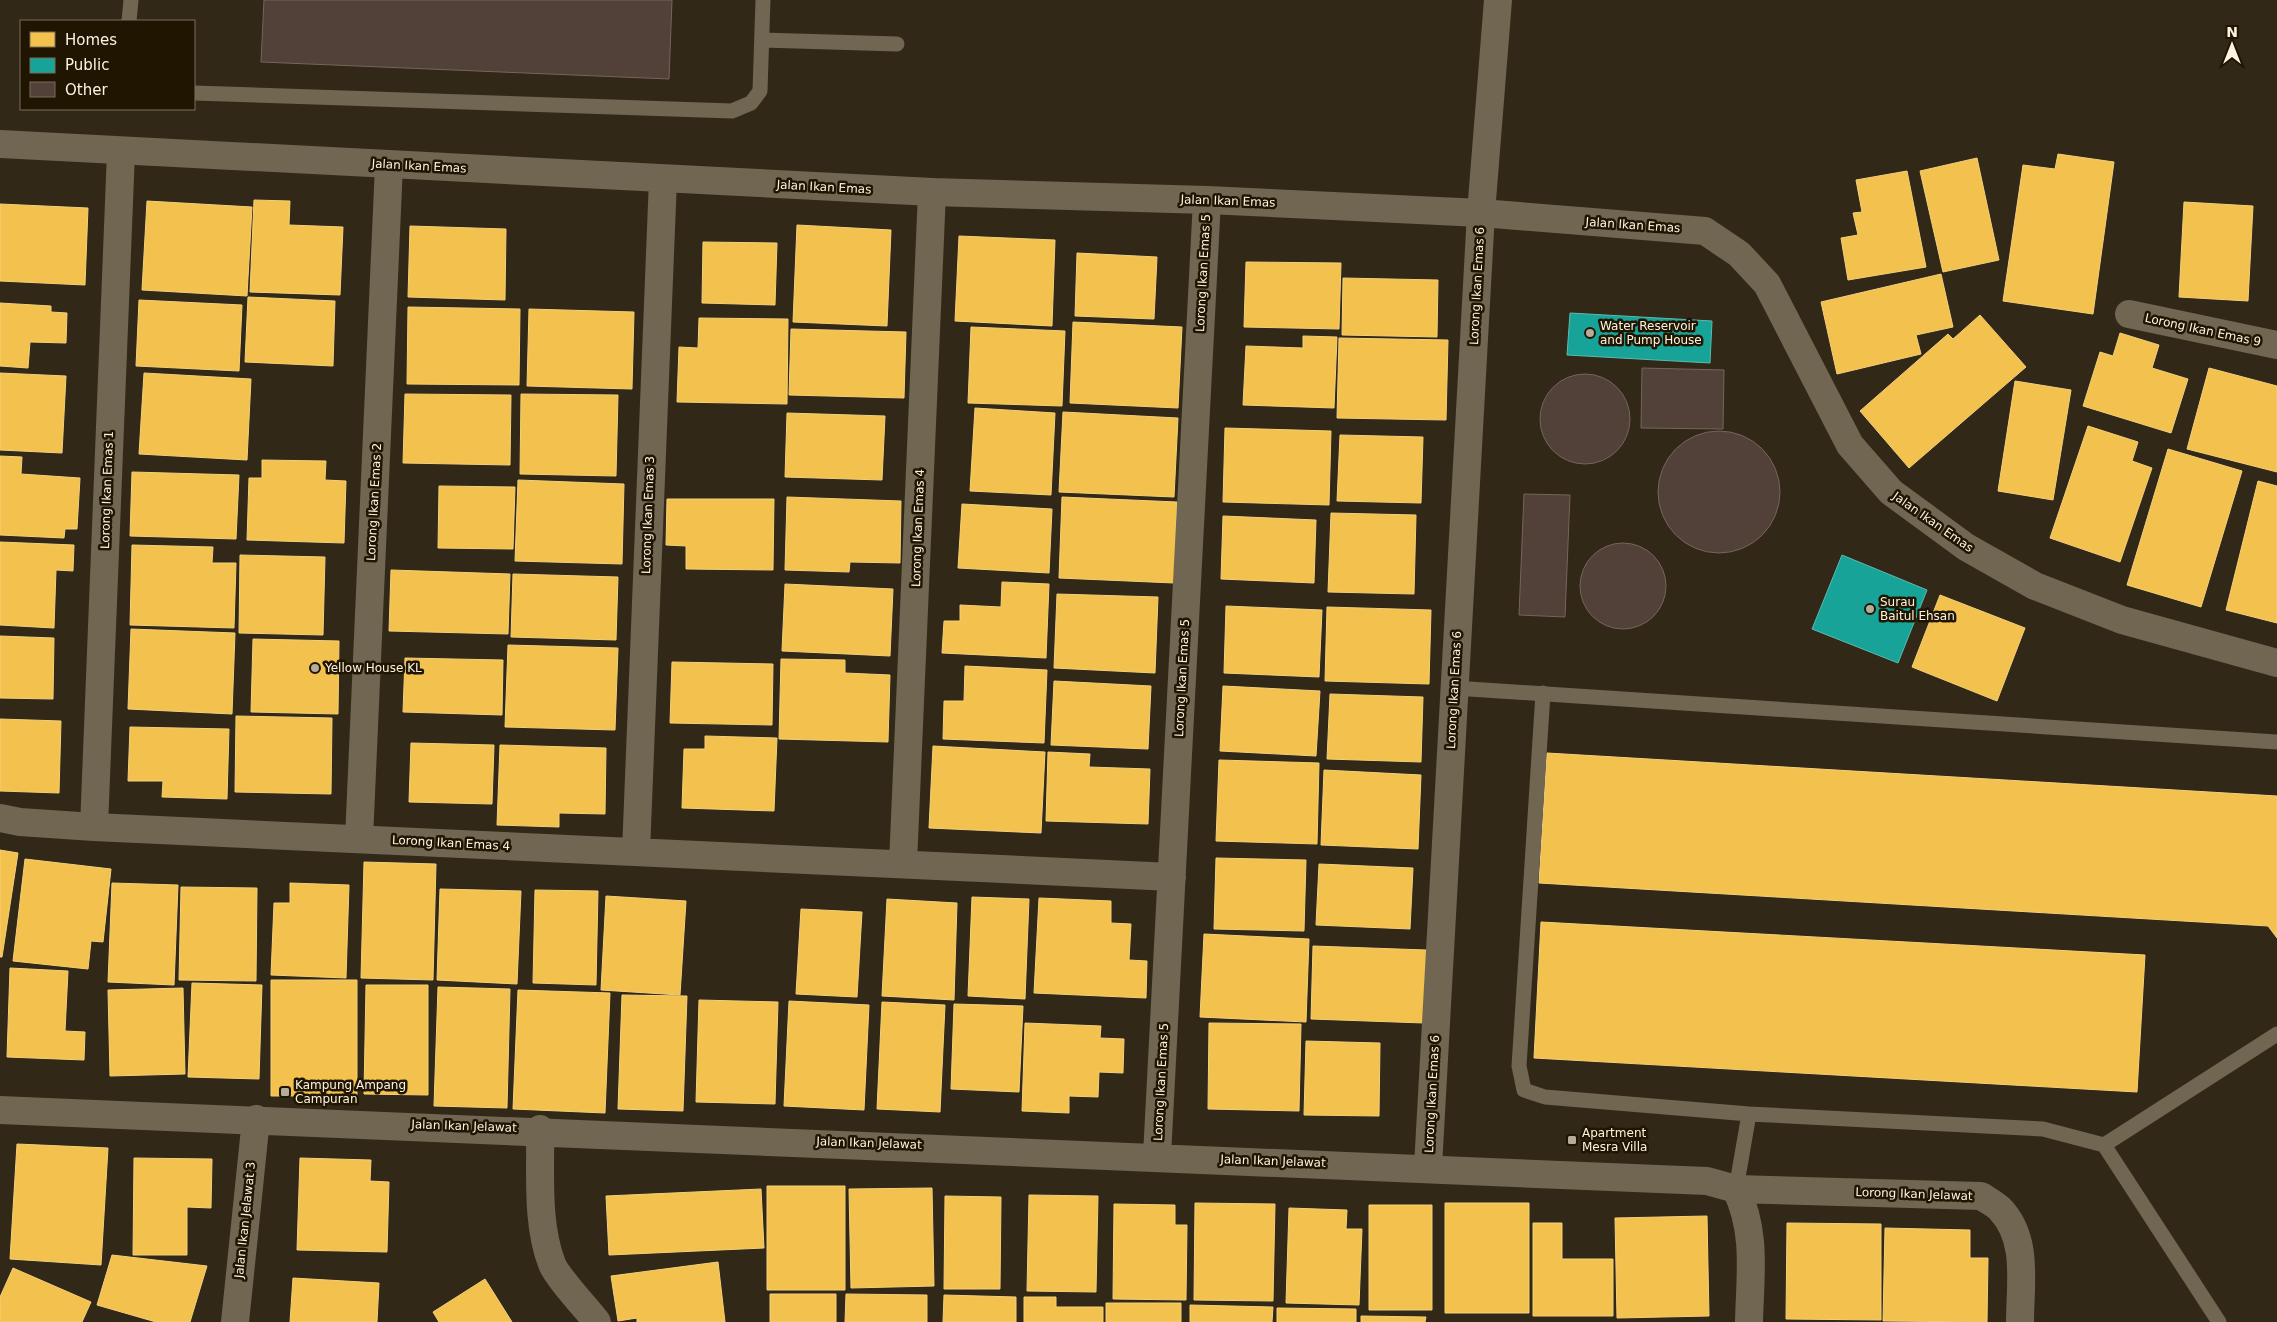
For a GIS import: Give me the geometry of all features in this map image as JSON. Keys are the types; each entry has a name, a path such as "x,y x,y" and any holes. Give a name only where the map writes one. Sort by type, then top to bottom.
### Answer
{"street":[{"name":"Lorong Ikan Emas 6","path":"1428,1167 1481,213 1498,0"},
{"name":"Jalan Ikan Emas","path":"0,144 122,152 932,192 1207,200 1481,213 1705,231 1739,254 1767,284 1850,445 1891,492 1966,547 2035,586 2122,620 2277,663"},
{"name":"Lorong Ikan Emas 1","path":"94,827 122,152"},
{"name":"Lorong Ikan Emas 2","path":"359,839 389,165"},
{"name":"Lorong Ikan Emas 3","path":"636,852 663,178"},
{"name":"Lorong Ikan Emas 4","path":"903,864 932,192"},
{"name":"Lorong Ikan Emas 5","path":"1157,1156 1207,200"},
{"name":"Lorong Ikan Emas 9","path":"2129,314 2277,345"},
{"name":"Lorong Ikan Emas 4","path":"0,818 20,822 94,827 1172,877"},
{"name":"Jalan Ikan Jelawat","path":"0,1110 540,1129 1428,1167 1707,1181 1736,1189"},
{"name":"Jalan Ikan Jelawat 3","path":"235,1322 256,1119"},
{"path":"540,1129 541,1197 544,1232 552,1265 597,1322"},
{"path":"1736,1189 1745,1209 1751,1236 1749,1322"},
{"name":"Lorong Ikan Jelawat","path":"1736,1189 1981,1196 1999,1208 2011,1223 2019,1240 2020,1322"}],"lane":[{"path":"130,20 131,0"},
{"path":"195,92 732,111 751,103 760,91 763,0"},
{"path":"762,40 897,44"},
{"path":"1454,688 1543,692 2277,742"},
{"path":"1543,692 1519,1066 1524,1090 1546,1097 1749,1114 2043,1129 2104,1145 2219,1322"},
{"path":"2104,1145 2277,1034"},
{"path":"1736,1189 1749,1114"}],"building: Homes":[{"path":"2058,154 2114,162 2093,314 2003,301 2023,165 2055,169"},
{"path":"1977,158 1999,260 1943,272 1920,171"},
{"path":"1907,171 1926,267 1848,280 1841,238 1858,235 1853,213 1862,212 1856,180"},
{"path":"254,200 290,201 289,225 343,227 340,295 250,292"},
{"path":"147,201 252,207 247,296 142,290"},
{"path":"2184,202 2253,206 2248,301 2179,297"},
{"path":"0,204 88,208 85,285 0,281"},
{"path":"797,225 891,230 887,326 793,322"},
{"path":"410,226 506,229 505,300 408,297"},
{"path":"959,236 1055,240 1052,326 955,321"},
{"path":"703,242 777,243 775,305 702,303"},
{"path":"1077,253 1157,257 1154,319 1075,316"},
{"path":"1246,262 1341,263 1339,329 1244,327"},
{"path":"1941,274 1953,327 1916,335 1921,354 1837,374 1821,302"},
{"path":"1343,278 1438,280 1437,337 1342,335"},
{"path":"248,297 335,301 333,366 245,362"},
{"path":"139,300 242,305 239,371 136,366"},
{"path":"0,303 51,306 51,312 67,313 66,343 30,342 28,368 0,366"},
{"path":"408,307 520,309 519,385 407,384"},
{"path":"529,309 634,312 632,389 527,386"},
{"path":"1980,315 2026,367 1909,468 1860,411 1948,334 1953,339"},
{"path":"699,318 788,319 787,404 677,402 679,347 698,348"},
{"path":"1073,322 1182,327 1178,408 1070,403"},
{"path":"971,327 1065,331 1062,406 968,403"},
{"path":"791,329 906,332 904,398 789,395"},
{"path":"2120,333 2159,345 2152,368 2188,379 2171,433 2083,406 2100,352 2113,356"},
{"path":"1303,336 1337,337 1334,408 1243,405 1246,346 1303,348"},
{"path":"1339,338 1448,340 1446,420 1337,418"},
{"path":"2209,368 2277,386 2277,472 2187,449"},
{"path":"0,373 66,376 62,453 0,450"},
{"path":"144,373 251,379 247,460 139,454"},
{"path":"2015,381 2071,390 2053,500 1998,491"},
{"path":"405,394 511,395 510,465 403,463"},
{"path":"521,394 618,395 616,476 520,474"},
{"path":"975,408 1055,413 1051,495 970,491"},
{"path":"1063,412 1178,418 1174,497 1059,492"},
{"path":"787,413 885,416 882,480 785,477"},
{"path":"2088,426 2138,442 2132,461 2152,468 2120,562 2050,538"},
{"path":"1225,428 1331,431 1329,505 1223,502"},
{"path":"1340,435 1423,437 1421,503 1337,501"},
{"path":"2168,449 2242,471 2201,607 2127,585"},
{"path":"0,456 22,457 21,474 80,478 77,529 65,529 64,538 0,535"},
{"path":"262,460 326,461 325,480 346,481 344,543 247,540 249,478 262,478"},
{"path":"132,472 239,475 236,539 130,536"},
{"path":"518,480 624,484 622,564 515,561"},
{"path":"2258,481 2277,486 2277,623 2226,610"},
{"path":"439,486 515,487 513,549 438,548"},
{"path":"787,497 901,501 900,563 850,562 849,572 785,570"},
{"path":"1062,497 1177,502 1174,583 1059,578"},
{"path":"667,499 774,499 773,570 686,569 686,546 666,545"},
{"path":"962,504 1052,509 1049,573 958,568"},
{"path":"1331,513 1416,515 1414,594 1328,592"},
{"path":"1223,516 1316,520 1314,583 1221,579"},
{"path":"0,542 74,545 73,571 56,570 54,628 0,625"},
{"path":"132,545 213,547 212,563 236,563 234,628 130,625"},
{"path":"240,555 325,557 323,635 239,633"},
{"path":"391,570 510,574 508,634 389,631"},
{"path":"513,574 618,577 616,640 511,637"},
{"path":"1002,582 1049,584 1046,658 942,653 944,621 960,621 960,605 1001,607"},
{"path":"785,584 893,589 890,656 782,651"},
{"path":"1057,594 1158,597 1155,673 1054,668"},
{"path":"1940,595 2025,628 1997,701 1912,667"},
{"path":"1226,606 1322,610 1319,677 1224,673"},
{"path":"1327,607 1431,610 1429,684 1325,681"},
{"path":"131,629 235,633 232,714 128,709"},
{"path":"0,636 54,638 53,699 0,698"},
{"path":"253,639 339,641 338,714 251,712"},
{"path":"508,645 618,648 615,730 505,727"},
{"path":"405,658 503,660 502,715 403,712"},
{"path":"781,659 845,660 845,673 890,675 888,742 779,739"},
{"path":"672,662 773,664 772,725 670,723"},
{"path":"965,666 1047,670 1044,743 943,739 944,701 964,701"},
{"path":"1054,681 1151,686 1148,749 1051,745"},
{"path":"1223,686 1320,691 1316,756 1220,751"},
{"path":"1330,694 1423,697 1421,762 1327,759"},
{"path":"236,716 332,718 331,794 235,792"},
{"path":"0,719 61,721 59,793 0,791"},
{"path":"130,727 229,729 227,799 162,797 163,781 128,781"},
{"path":"705,736 777,738 774,811 682,808 684,749 705,749"},
{"path":"411,743 494,745 492,804 409,802"},
{"path":"500,745 606,748 605,814 559,813 559,827 497,825"},
{"path":"933,746 1045,752 1041,833 929,828"},
{"path":"1048,752 1090,754 1089,767 1150,769 1148,824 1046,821"},
{"path":"1547,753 2277,796 2277,938 2268,926 1539,883"},
{"path":"1219,760 1319,763 1317,844 1216,841"},
{"path":"1324,770 1421,775 1418,849 1321,845"},
{"path":"0,850 18,853 2,957 0,957"},
{"path":"1216,858 1306,860 1304,931 1214,929"},
{"path":"25,859 111,869 103,942 91,941 88,969 13,961"},
{"path":"364,862 436,864 433,980 361,978"},
{"path":"1319,864 1413,868 1410,929 1316,925"},
{"path":"112,883 178,885 174,985 108,982"},
{"path":"290,883 349,885 346,978 271,975 274,903 290,903"},
{"path":"181,887 257,888 256,981 179,980"},
{"path":"440,889 521,891 517,984 437,980"},
{"path":"535,890 598,891 596,985 533,983"},
{"path":"606,896 686,901 680,995 601,990"},
{"path":"972,897 1029,899 1025,999 968,996"},
{"path":"1039,898 1111,901 1111,923 1131,924 1129,960 1147,961 1146,998 1034,993"},
{"path":"887,899 957,903 954,1000 882,996"},
{"path":"801,909 862,912 857,997 796,994"},
{"path":"1541,922 2145,955 2137,1092 1534,1058"},
{"path":"1204,934 1309,939 1306,1022 1200,1017"},
{"path":"1313,946 1426,950 1424,1023 1311,1019"},
{"path":"10,968 68,971 65,1031 85,1032 84,1060 7,1057"},
{"path":"271,980 357,980 357,1096 271,1096"},
{"path":"192,983 262,985 259,1079 188,1077"},
{"path":"366,985 428,985 428,1095 364,1094"},
{"path":"438,987 510,989 507,1108 434,1106"},
{"path":"183,988 185,1074 110,1076 108,990"},
{"path":"518,990 610,993 605,1113 513,1109"},
{"path":"622,995 687,996 683,1111 618,1109"},
{"path":"699,1000 778,1002 775,1104 696,1102"},
{"path":"789,1001 869,1005 864,1110 784,1106"},
{"path":"882,1002 945,1005 940,1112 877,1109"},
{"path":"954,1004 1023,1006 1019,1092 951,1089"},
{"path":"1025,1023 1101,1026 1100,1038 1124,1039 1123,1073 1099,1072 1098,1097 1069,1096 1069,1113 1022,1111"},
{"path":"1209,1023 1301,1024 1299,1111 1208,1109"},
{"path":"1306,1041 1380,1043 1379,1116 1304,1115"},
{"path":"17,1144 108,1148 101,1265 10,1259"},
{"path":"134,1158 212,1159 211,1208 187,1207 187,1255 133,1255"},
{"path":"300,1158 371,1160 370,1181 389,1182 387,1252 297,1250"},
{"path":"767,1186 845,1186 845,1290 767,1290"},
{"path":"932,1188 934,1286 851,1288 849,1189"},
{"path":"761,1189 764,1248 609,1255 606,1196"},
{"path":"1029,1195 1098,1196 1096,1292 1027,1291"},
{"path":"945,1196 1001,1197 1000,1289 944,1289"},
{"path":"1195,1203 1275,1204 1273,1301 1194,1300"},
{"path":"1445,1203 1529,1203 1529,1313 1445,1313"},
{"path":"1114,1204 1175,1205 1175,1225 1187,1225 1186,1300 1113,1299"},
{"path":"1369,1205 1432,1205 1432,1310 1369,1310"},
{"path":"1289,1208 1347,1210 1346,1229 1362,1229 1359,1305 1286,1303"},
{"path":"1707,1216 1709,1316 1617,1318 1615,1218"},
{"path":"1533,1223 1562,1223 1562,1259 1613,1259 1613,1316 1533,1316"},
{"path":"1787,1223 1881,1224 1881,1320 1786,1319"},
{"path":"1885,1228 1970,1230 1970,1258 1988,1258 1987,1322 1883,1321"},
{"path":"112,1255 207,1266 190,1322 156,1322 97,1305"},
{"path":"718,1262 725,1322 637,1322 637,1318 618,1321 611,1276"},
{"path":"13,1268 91,1302 82,1322 0,1322 0,1297"},
{"path":"293,1278 379,1283 377,1322 290,1322"},
{"path":"485,1279 512,1322 439,1322 433,1312"},
{"path":"770,1294 836,1294 836,1322 770,1322"},
{"path":"846,1294 927,1295 927,1322 845,1322"},
{"path":"944,1295 1016,1297 1016,1322 943,1322"},
{"path":"1024,1297 1056,1297 1056,1307 1103,1307 1103,1322 1024,1322"},
{"path":"1106,1303 1181,1303 1181,1322 1106,1322"},
{"path":"1190,1305 1273,1307 1272,1322 1190,1322"},
{"path":"1277,1308 1356,1309 1356,1322 1277,1322"},
{"path":"1361,1316 1426,1317 1425,1322 1361,1322"}],"building: Public":[{"path":"1570,313 1712,321 1710,363 1567,355"},
{"name":"Surau Baitul Ehsan","path":"1842,555 1927,590 1898,663 1812,629"}],"building: Other":[{"path":"264,0 672,0 669,79 261,62"},
{"path":"1642,368 1724,370 1723,429 1641,428"},
{"path":"1585,374 1602,377 1617,387 1627,402 1630,419 1627,436 1617,451 1602,461 1585,464 1568,461 1553,451 1543,436 1540,419 1543,402 1553,387 1568,377"},
{"path":"1719,431 1742,435 1762,449 1776,469 1780,492 1776,515 1762,535 1742,549 1719,553 1696,549 1676,535 1662,515 1658,492 1662,469 1676,449 1696,435"},
{"path":"1524,494 1570,495 1565,617 1519,615"},
{"path":"1623,543 1640,546 1654,555 1663,569 1666,586 1663,603 1654,617 1640,626 1623,629 1606,626 1592,617 1583,603 1580,586 1583,569 1592,555 1606,546"}],"place":[{"name":"Water Reservoir and Pump House","path":"1590,333"},
{"name":"Surau Baitul Ehsan","path":"1870,609"},
{"name":"Yellow House KL","path":"315,668"},
{"name":"Kampung Ampang Campuran","path":"285,1092"},
{"name":"Apartment Mesra Villa","path":"1572,1140"}]}
